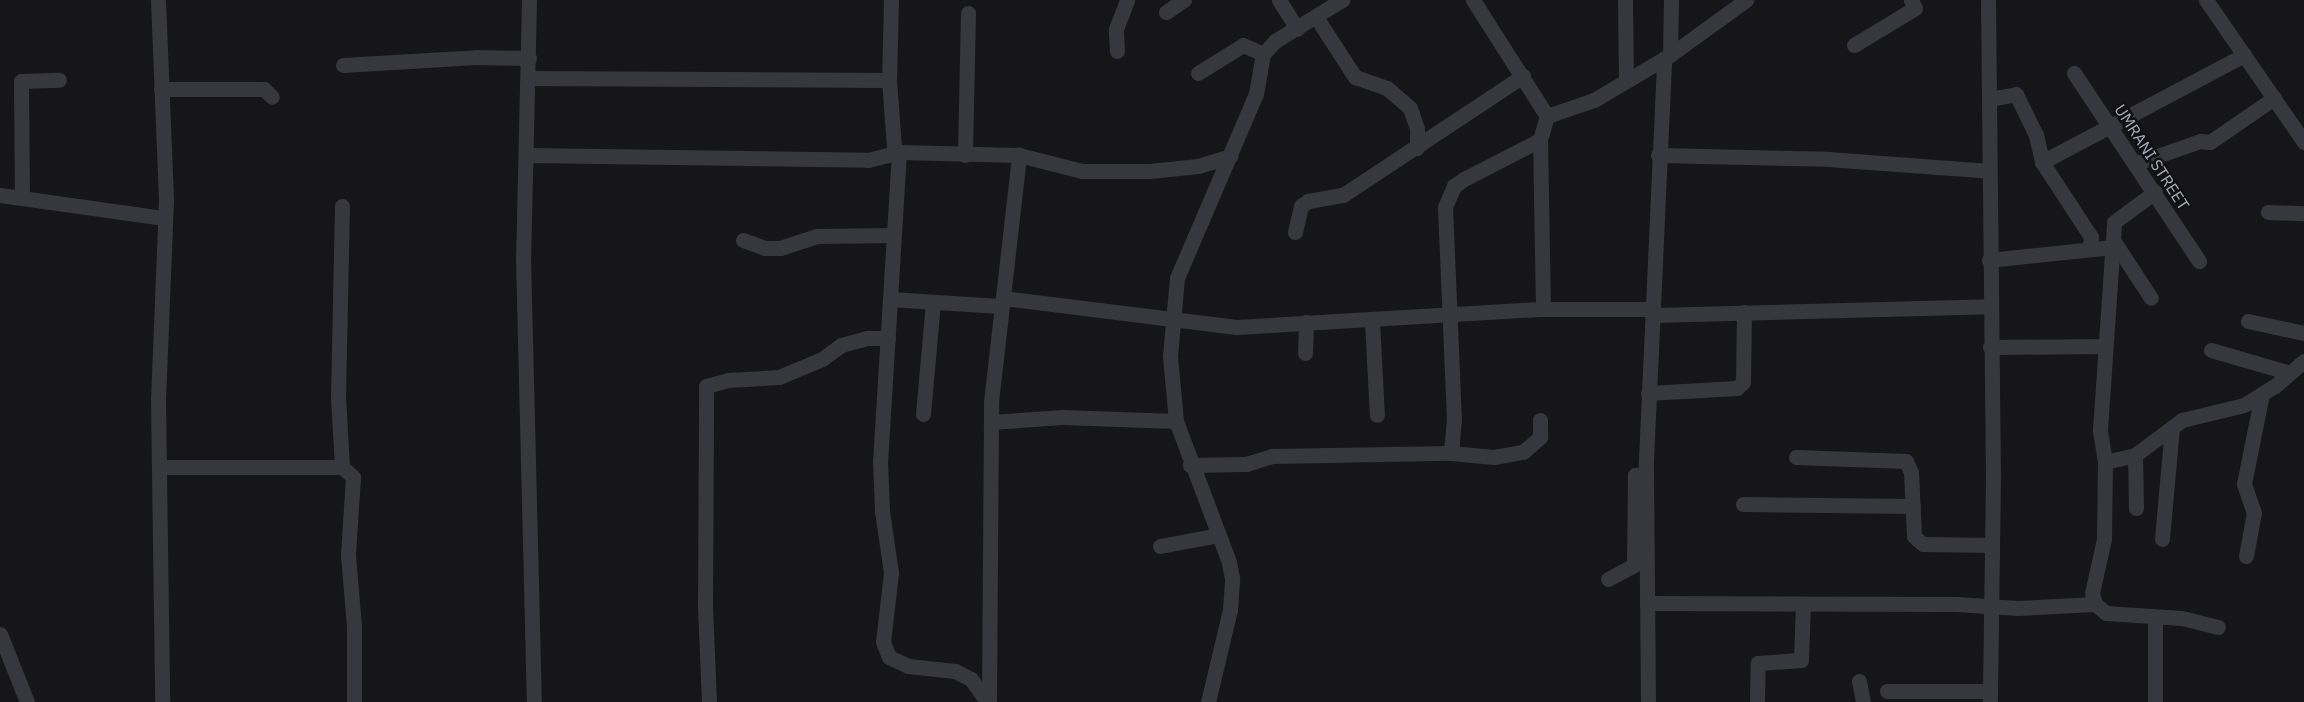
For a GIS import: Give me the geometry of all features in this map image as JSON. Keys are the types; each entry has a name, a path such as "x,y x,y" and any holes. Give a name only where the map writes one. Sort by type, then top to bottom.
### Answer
{"street":[{"path":"158,0 164,218 159,467 162,702"},
{"path":"529,0 523,257 534,702"},
{"path":"891,0 889,80 894,147 898,152 880,460 882,512 891,573 883,642 889,657 908,666 955,671 971,679 988,702"},
{"path":"1117,51 1116,29 1127,0"},
{"path":"1166,12 1184,0"},
{"path":"1279,0 1297,29"},
{"path":"1208,702 1230,610 1229,562 1190,465 1176,421 1171,391 1173,322 1180,265 1211,206 1256,94 1263,54 1275,41 1342,0"},
{"path":"1473,0 1547,116 1540,140 1544,309"},
{"path":"1625,0 1626,81"},
{"path":"1648,702 1646,474 1648,393 1654,312 1658,155 1671,0"},
{"path":"1547,116 1594,100 1667,56 1746,0"},
{"path":"1854,45 1915,8 1911,0"},
{"path":"1887,691 1990,697 1992,545 1988,0"},
{"path":"2206,0 2304,142"},
{"path":"965,154 968,13"},
{"path":"1316,17 1355,77 1387,88 1410,108 1417,128 1417,148"},
{"path":"1198,73 1243,45 1263,54"},
{"path":"2042,162 2244,55"},
{"path":"343,65 476,57 529,58"},
{"name":"UMRANI STREET","path":"2074,73 2156,192 2199,261"},
{"path":"1295,232 1301,206 1308,201 1343,195 1523,76"},
{"path":"528,78 889,80"},
{"path":"22,197 21,81 59,80"},
{"path":"161,89 264,89 272,97"},
{"path":"1989,99 2016,94 2036,135 2042,162 2091,237 2089,249"},
{"path":"2137,164 2200,141 2210,142 2274,98"},
{"path":"1451,453 1445,207 1454,186 1540,140"},
{"path":"526,155 868,160 898,152 1019,155 1082,171 1197,166 1231,156"},
{"path":"988,702 991,422 1019,155"},
{"path":"1658,155 1828,159 1990,171"},
{"path":"2156,192 2122,213 2114,222 2100,430 2105,462 2104,539 2092,593 2095,604 2106,613 2155,616 2218,627"},
{"path":"0,195 164,218"},
{"path":"342,206 338,397 342,467"},
{"path":"2268,212 2304,213"},
{"path":"743,240 765,248 780,248 816,236 893,235"},
{"path":"1989,260 2089,249 2112,243"},
{"path":"2112,243 2151,298"},
{"path":"890,299 933,302 1002,302 1236,327 1306,322 1372,321 1544,309 1744,312 1989,306"},
{"path":"923,414 933,302"},
{"path":"1648,393 1737,388 1743,382 1744,312"},
{"path":"1372,321 1377,415"},
{"path":"2248,321 2304,333"},
{"path":"1305,353 1306,322"},
{"path":"709,702 705,605 706,386 728,380 779,377 808,366 841,345 868,338 888,338"},
{"path":"1990,347 2105,346"},
{"path":"2211,350 2290,373"},
{"path":"2105,462 2135,455 2172,428 2202,413 2244,405 2304,361"},
{"path":"2246,556 2254,513 2244,484 2262,394"},
{"path":"991,422 1062,417 1176,421"},
{"path":"1190,465 1246,464 1272,456 1451,453 1494,457 1523,452 1540,437 1540,420"},
{"path":"2162,539 2172,428"},
{"path":"2135,455 2136,508"},
{"path":"1796,457 1906,461 1911,472 1914,536 1923,544 1992,545"},
{"path":"159,467 342,467 353,477 348,555 354,627 354,702"},
{"path":"1608,579 1634,565 1635,475 1646,474"},
{"path":"1743,504 1913,506"},
{"path":"1160,546 1218,535"},
{"path":"1647,603 1991,604 2018,608 2095,604"},
{"path":"1757,702 1758,663 1801,660 1803,604"},
{"path":"2155,616 2156,702"},
{"path":"0,634 27,702"},
{"path":"1859,681 1863,702"}]}
